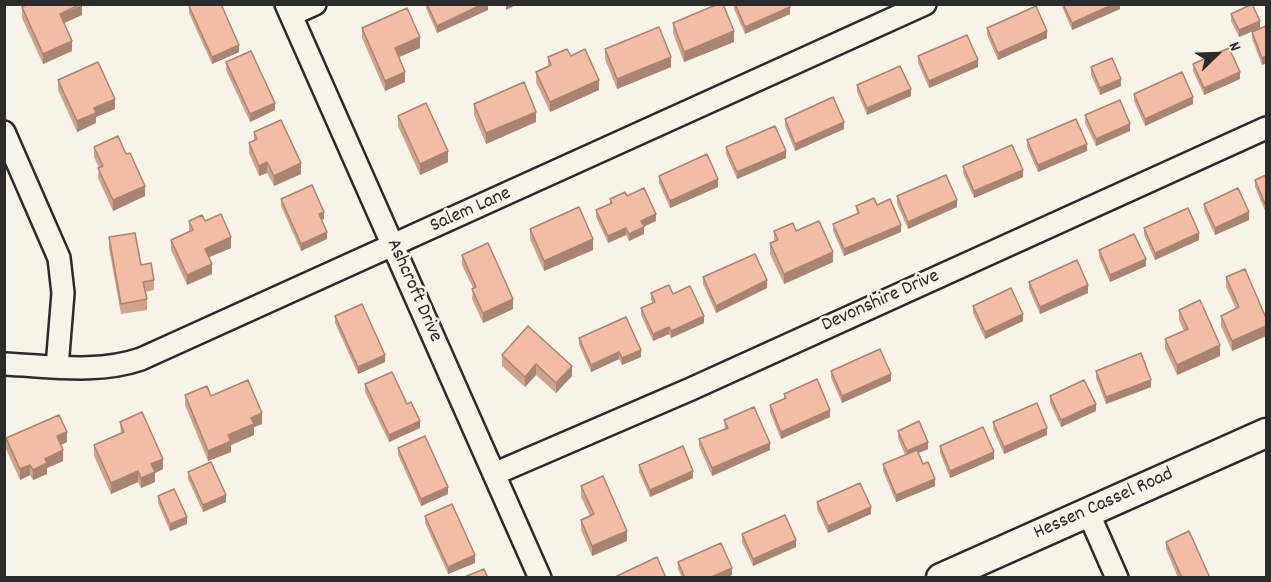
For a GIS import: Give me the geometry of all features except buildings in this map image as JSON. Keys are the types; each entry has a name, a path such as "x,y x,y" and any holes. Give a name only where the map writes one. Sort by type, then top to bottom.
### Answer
{"main road":[{"name":"Hessen Cassel Road","path":"941,578 1266,433"}],"street":[{"path":"288,10 315,4"},
{"name":"Salem Lane","path":"4,364 101,368 141,359 925,4"},
{"name":"Ashcroft Drive","path":"288,10 540,578"},
{"name":"Devonshire Drive","path":"494,474 691,389 1266,128"},
{"path":"4,132 59,258 63,293 57,367"},
{"path":"1088,512 1117,578"}]}
